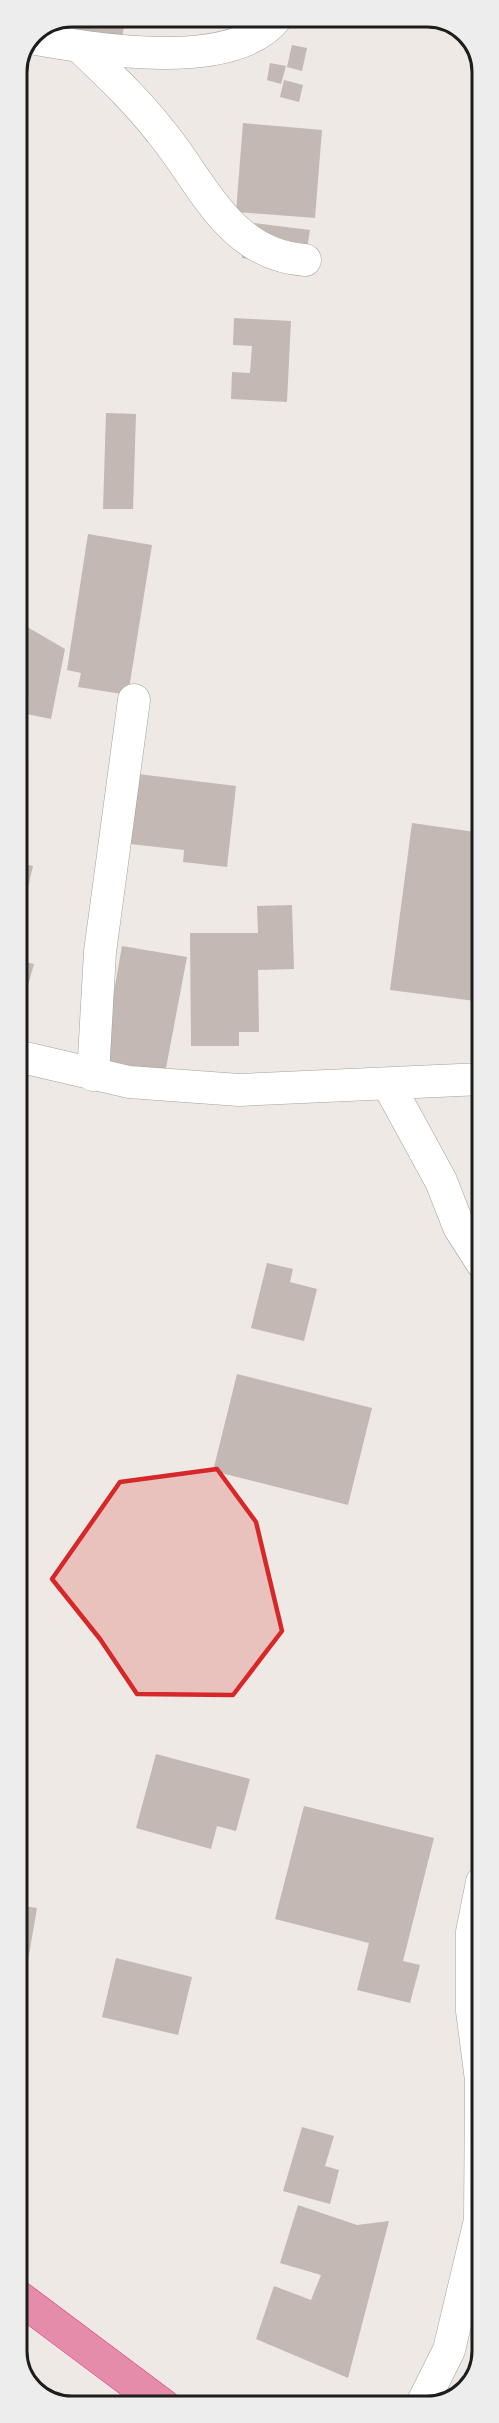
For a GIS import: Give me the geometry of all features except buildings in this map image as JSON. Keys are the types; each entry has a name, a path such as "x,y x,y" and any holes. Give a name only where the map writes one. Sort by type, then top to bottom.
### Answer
{"highway":[{"path":"27,2303 151,2396"}],"street":[{"path":"40,40 79,46 159,52 217,49 249,39 264,27"},
{"path":"79,46 130,93 164,134 227,223 265,252 287,259 304,260"},
{"path":"93,1075 100,952 134,700"},
{"path":"27,1058 129,1082 240,1090 472,1080"},
{"path":"388,1084 441,1181 459,1227 472,1247"},
{"path":"472,1932 472,2011"},
{"path":"427,2396 449,2350 472,2254"}],"highlighted area":[{"path":"217,1469 256,1522 282,1631 233,1695 137,1694 100,1639 52,1579 120,1482"}]}
